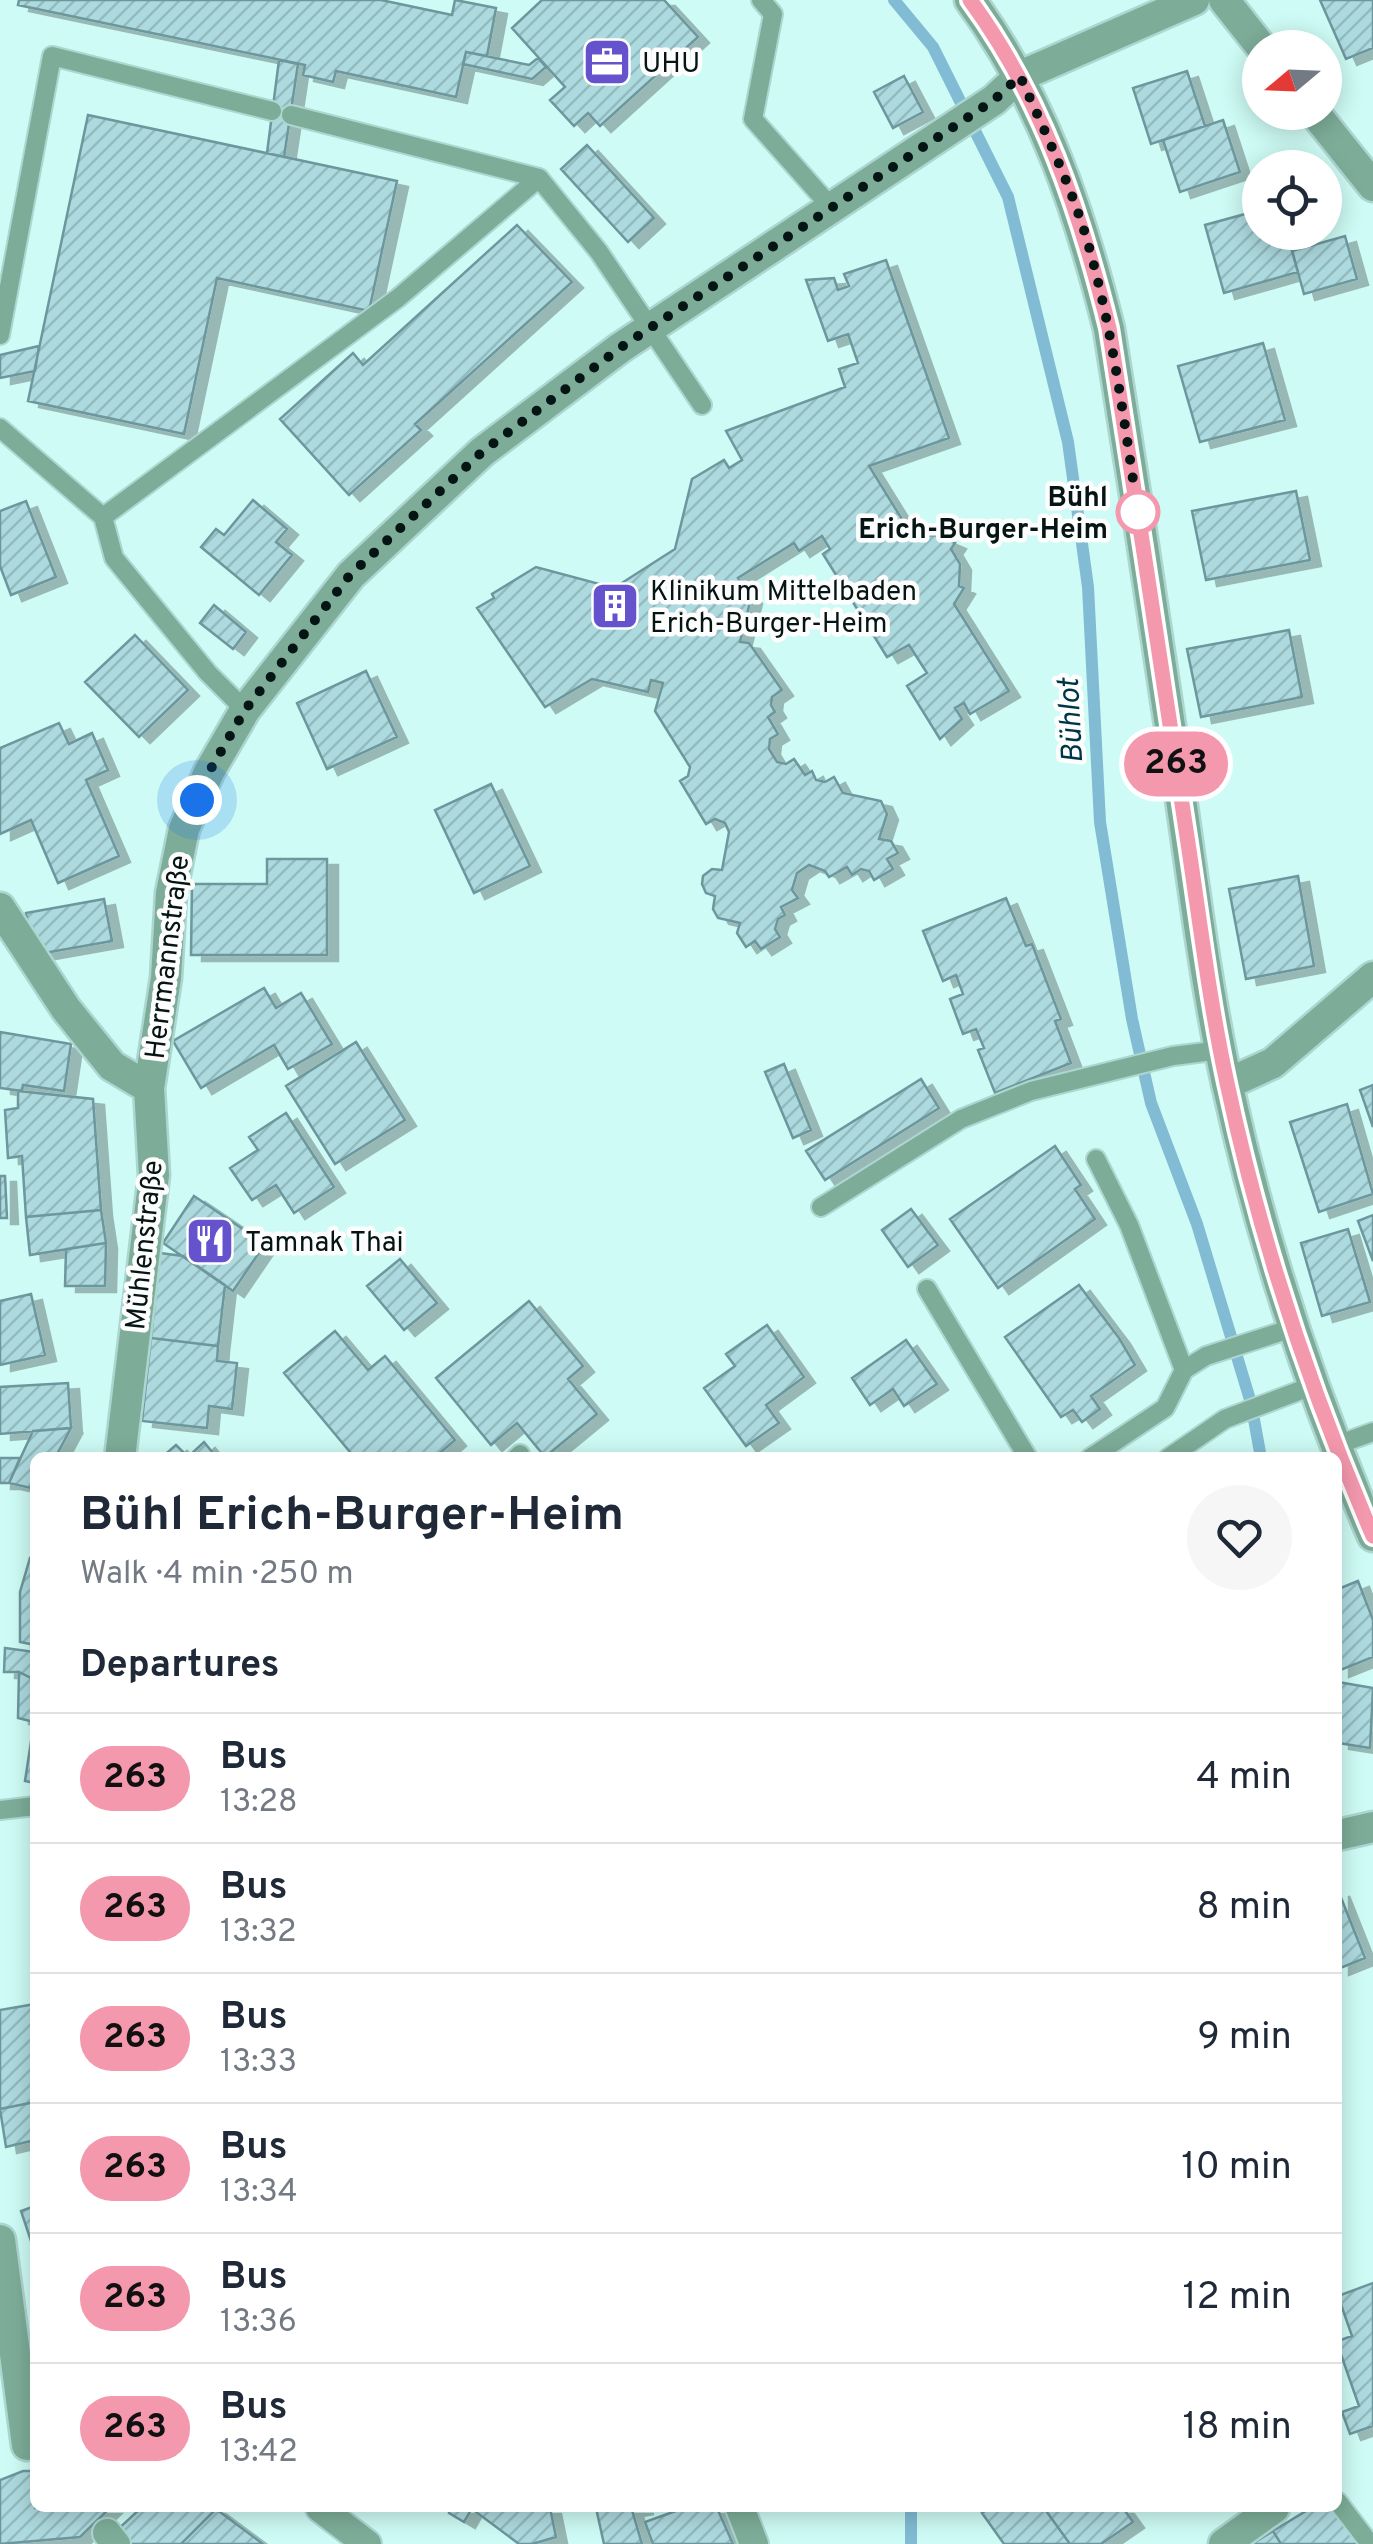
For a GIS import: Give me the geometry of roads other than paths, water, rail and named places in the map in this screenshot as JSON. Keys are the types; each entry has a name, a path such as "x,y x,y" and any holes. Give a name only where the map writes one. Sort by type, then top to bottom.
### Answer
{"street":[{"path":"970,0 1020,76 1058,159 1086,239 1109,328 1220,1050 1261,1222 1337,1452"},
{"name":"Herrmannstraße","path":"149,1088 166,978 171,894 184,829 209,772 245,710 350,575 482,452 648,328 994,100 1020,76 1194,0"},
{"path":"1224,0 1248,30"},
{"path":"1328,130 1373,186"},
{"path":"0,908 66,1009 112,1066 149,1088"},
{"path":"1227,1084 1273,1062 1373,978"},
{"name":"Mühlenstraße","path":"121,1452 154,1175 149,1088"},
{"path":"1342,1464 1373,1536"},
{"path":"1342,1834 1373,1827"},
{"path":"0,2240 21,2448"},
{"path":"325,2512 367,2544"},
{"path":"742,2512 754,2544"},
{"path":"1224,2544 1268,2512"}],"lane":[{"path":"761,0 773,14 753,119 832,207"},
{"path":"0,334 52,56 539,178 599,252 702,405"},
{"path":"102,516 398,298 539,178"},
{"path":"0,428 102,516 114,558 208,673 245,710"},
{"path":"821,1207 962,1119 1031,1092 1173,1056 1220,1050"},
{"path":"1096,1159 1129,1225 1184,1370"},
{"path":"927,1289 1024,1452"},
{"path":"1099,1452 1166,1408 1184,1370 1206,1356 1293,1328"},
{"path":"1177,1452 1225,1419 1312,1386"},
{"path":"1334,1446 1373,1432"},
{"path":"0,1810 30,1807"},
{"path":"1342,2507 1370,2544"}],"waterway":[{"name":"Bühlot","path":"894,0 933,47 1008,197 1068,442 1088,587 1100,822 1132,1019 1151,1103 1197,1224 1251,1403 1260,1452"},
{"name":"Bühlot","path":"911,2512 911,2544"}],"place":[{"name":"UHU","path":"607,62"},
{"name":"Bühl Erich-Burger-Heim","path":"1138,512"},
{"name":"Klinikum Mittelbaden Erich-Burger-Heim","path":"615,606"},
{"name":"Tamnak Thai","path":"210,1241"}]}
